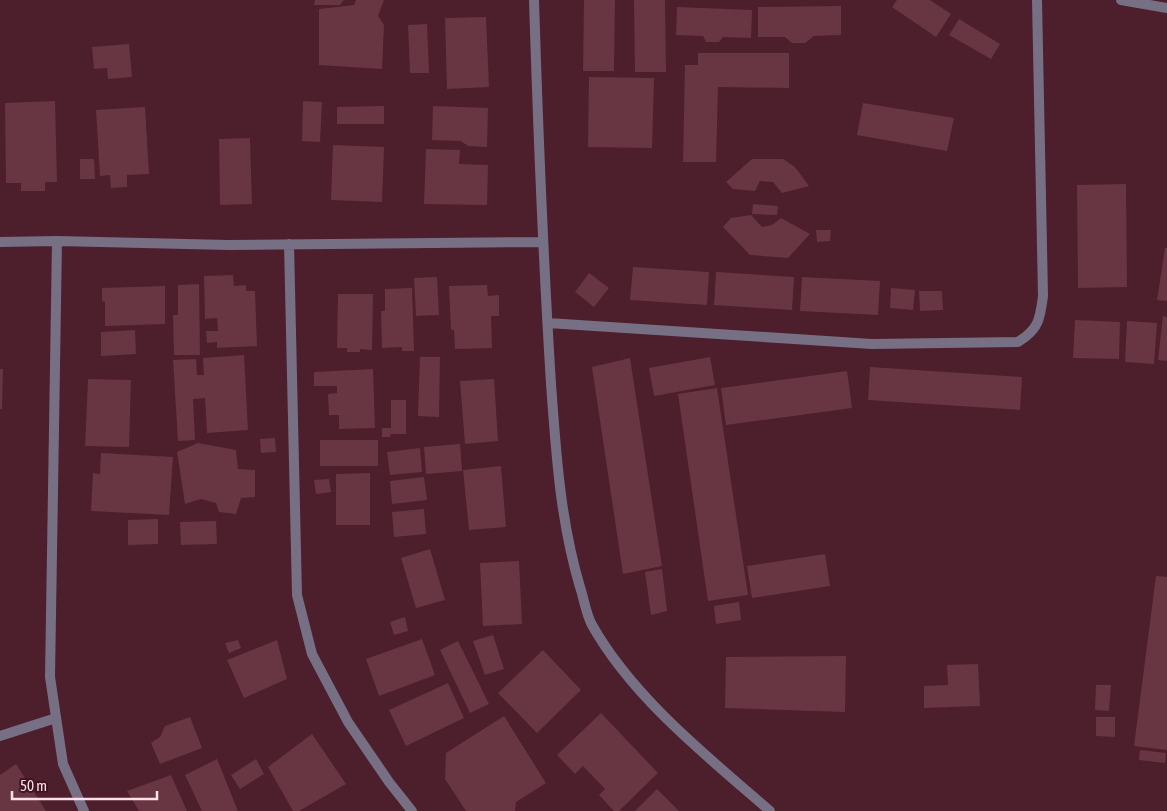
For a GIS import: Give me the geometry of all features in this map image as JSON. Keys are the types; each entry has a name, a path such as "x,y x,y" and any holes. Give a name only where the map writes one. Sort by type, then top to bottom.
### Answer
{"street":[{"path":"534,0 542,242 557,476 570,553 591,623 621,668 651,702 691,742 770,811"},
{"path":"548,323 872,344 1018,342 1029,335 1039,320 1043,296 1037,0"},
{"path":"1121,0 1167,8"},
{"path":"0,242 57,240 229,245 542,242"},
{"path":"57,240 50,677 63,764 84,811"},
{"path":"289,244 298,595 312,654 348,722 389,782 412,811"},
{"path":"0,736 56,718"}],"building":[{"path":"315,0 344,0 340,5 314,5"},
{"path":"356,0 384,0 378,16 384,25 382,69 319,65 319,9 354,5"},
{"path":"584,0 615,0 614,71 583,71"},
{"path":"634,0 665,0 666,72 635,72"},
{"path":"897,0 930,0 951,14 936,37 892,7"},
{"path":"841,6 841,35 814,36 805,43 792,43 785,37 758,37 758,7"},
{"path":"677,7 752,10 751,38 723,37 719,42 706,42 703,36 676,35"},
{"path":"486,17 489,87 447,89 445,18"},
{"path":"959,19 1000,44 991,59 949,35"},
{"path":"427,24 429,73 410,73 408,25"},
{"path":"129,44 132,77 108,79 107,68 94,69 92,47"},
{"path":"698,53 789,53 789,88 718,87 716,162 683,162 685,65 698,65"},
{"path":"589,77 654,78 652,148 588,147"},
{"path":"55,101 57,182 45,182 45,191 21,191 21,183 6,183 5,103"},
{"path":"303,101 322,102 320,142 302,141"},
{"path":"863,103 954,118 947,151 857,135"},
{"path":"384,106 384,124 337,124 337,107"},
{"path":"433,106 488,108 487,147 468,146 461,141 432,140"},
{"path":"145,107 149,174 127,175 127,187 111,188 110,175 100,176 96,110"},
{"path":"250,138 252,204 220,205 219,139"},
{"path":"333,145 384,147 382,202 331,200"},
{"path":"426,149 460,150 459,164 488,165 487,205 424,204"},
{"path":"80,159 94,159 95,179 80,179"},
{"path":"752,159 783,159 795,167 809,186 782,193 773,182 760,181 755,191 733,189 726,182"},
{"path":"1126,184 1127,287 1078,288 1077,185"},
{"path":"753,204 778,206 777,215 752,214"},
{"path":"751,215 762,227 772,225 781,218 810,234 788,258 750,255 723,227 731,218"},
{"path":"816,230 831,230 830,241 817,242"},
{"path":"1165,248 1167,248 1167,301 1157,300"},
{"path":"633,267 709,272 707,305 630,300"},
{"path":"716,272 794,277 792,310 714,305"},
{"path":"589,273 609,288 594,307 575,292"},
{"path":"233,275 234,286 246,285 246,291 255,291 257,346 217,348 217,342 207,343 206,331 218,331 217,318 205,319 204,276"},
{"path":"437,277 439,315 416,316 414,278"},
{"path":"802,277 880,281 878,315 800,311"},
{"path":"199,284 200,355 174,355 173,315 178,315 178,285"},
{"path":"487,285 488,296 499,295 499,316 491,316 492,348 455,349 454,330 451,330 449,286"},
{"path":"165,286 165,324 105,326 105,302 102,301 102,288"},
{"path":"412,288 414,351 402,351 402,347 382,348 381,311 385,311 385,289"},
{"path":"891,288 915,290 913,310 890,308"},
{"path":"919,291 942,291 943,310 920,311"},
{"path":"338,294 373,294 372,350 360,349 360,352 347,352 347,348 337,348"},
{"path":"1163,316 1167,317 1167,361 1158,360"},
{"path":"1075,320 1120,322 1119,359 1073,358"},
{"path":"1127,321 1157,323 1154,364 1125,362"},
{"path":"135,330 136,354 101,356 101,332"},
{"path":"244,355 248,430 207,433 205,398 193,399 195,440 178,441 173,360 196,359 197,375 204,375 203,358"},
{"path":"420,357 440,357 439,417 418,416"},
{"path":"710,357 715,385 654,396 649,368"},
{"path":"630,358 662,566 623,574 592,367"},
{"path":"870,367 1022,377 1020,410 868,400"},
{"path":"0,369 3,369 2,409 0,409"},
{"path":"373,369 375,428 339,429 339,415 329,415 328,394 337,393 337,386 314,386 314,372"},
{"path":"847,371 852,408 726,425 721,388"},
{"path":"88,379 131,380 129,447 85,446"},
{"path":"494,379 498,441 465,444 460,381"},
{"path":"717,388 748,595 708,601 678,394"},
{"path":"391,400 406,400 406,434 391,434 390,437 382,437 382,428 391,428"},
{"path":"275,438 276,452 261,453 260,439"},
{"path":"320,440 378,440 378,466 320,466"},
{"path":"198,443 236,450 238,469 255,470 255,497 241,498 236,514 219,512 216,503 201,499 185,504 177,452"},
{"path":"460,444 462,471 426,474 424,447"},
{"path":"420,448 422,472 390,475 387,452"},
{"path":"101,453 173,457 169,515 91,511 93,473 100,474"},
{"path":"501,466 506,527 469,530 463,470"},
{"path":"370,473 370,525 336,525 336,474"},
{"path":"424,477 427,500 392,504 390,481"},
{"path":"329,479 331,492 316,494 314,480"},
{"path":"424,509 426,534 394,537 392,512"},
{"path":"158,519 158,544 128,545 128,520"},
{"path":"216,521 217,544 181,545 180,522"},
{"path":"430,549 445,600 416,608 401,558"},
{"path":"825,554 830,586 752,598 747,566"},
{"path":"519,561 522,624 483,626 480,563"},
{"path":"662,569 667,611 651,615 645,572"},
{"path":"1156,576 1167,577 1167,750 1134,746"},
{"path":"739,602 741,620 716,624 714,606"},
{"path":"405,617 408,631 394,635 390,622"},
{"path":"493,635 504,669 485,675 473,641"},
{"path":"422,639 435,675 379,696 366,659"},
{"path":"238,640 241,648 229,653 225,643"},
{"path":"277,640 287,679 244,698 227,660"},
{"path":"458,641 489,704 470,713 440,650"},
{"path":"543,650 581,690 537,733 498,693"},
{"path":"846,656 845,712 725,708 726,657"},
{"path":"978,664 980,706 924,708 924,686 948,685 947,665"},
{"path":"448,683 464,718 406,746 389,710"},
{"path":"1096,685 1111,685 1109,711 1095,710"},
{"path":"601,713 658,773 619,811 614,811 599,795 605,789 583,766 575,774 557,755"},
{"path":"504,716 546,783 516,802 515,811 466,811 445,779 446,753"},
{"path":"190,717 202,748 160,764 151,743 160,737 165,726"},
{"path":"1096,717 1115,717 1115,737 1096,736"},
{"path":"312,734 346,784 299,811 293,811 268,767"},
{"path":"1140,750 1166,753 1165,763 1139,760"},
{"path":"217,759 238,811 202,811 185,775"},
{"path":"256,759 264,774 240,789 231,775"},
{"path":"16,764 46,811 0,811 0,775"},
{"path":"171,775 187,811 139,811 127,791"},
{"path":"657,789 679,811 635,811"}]}
